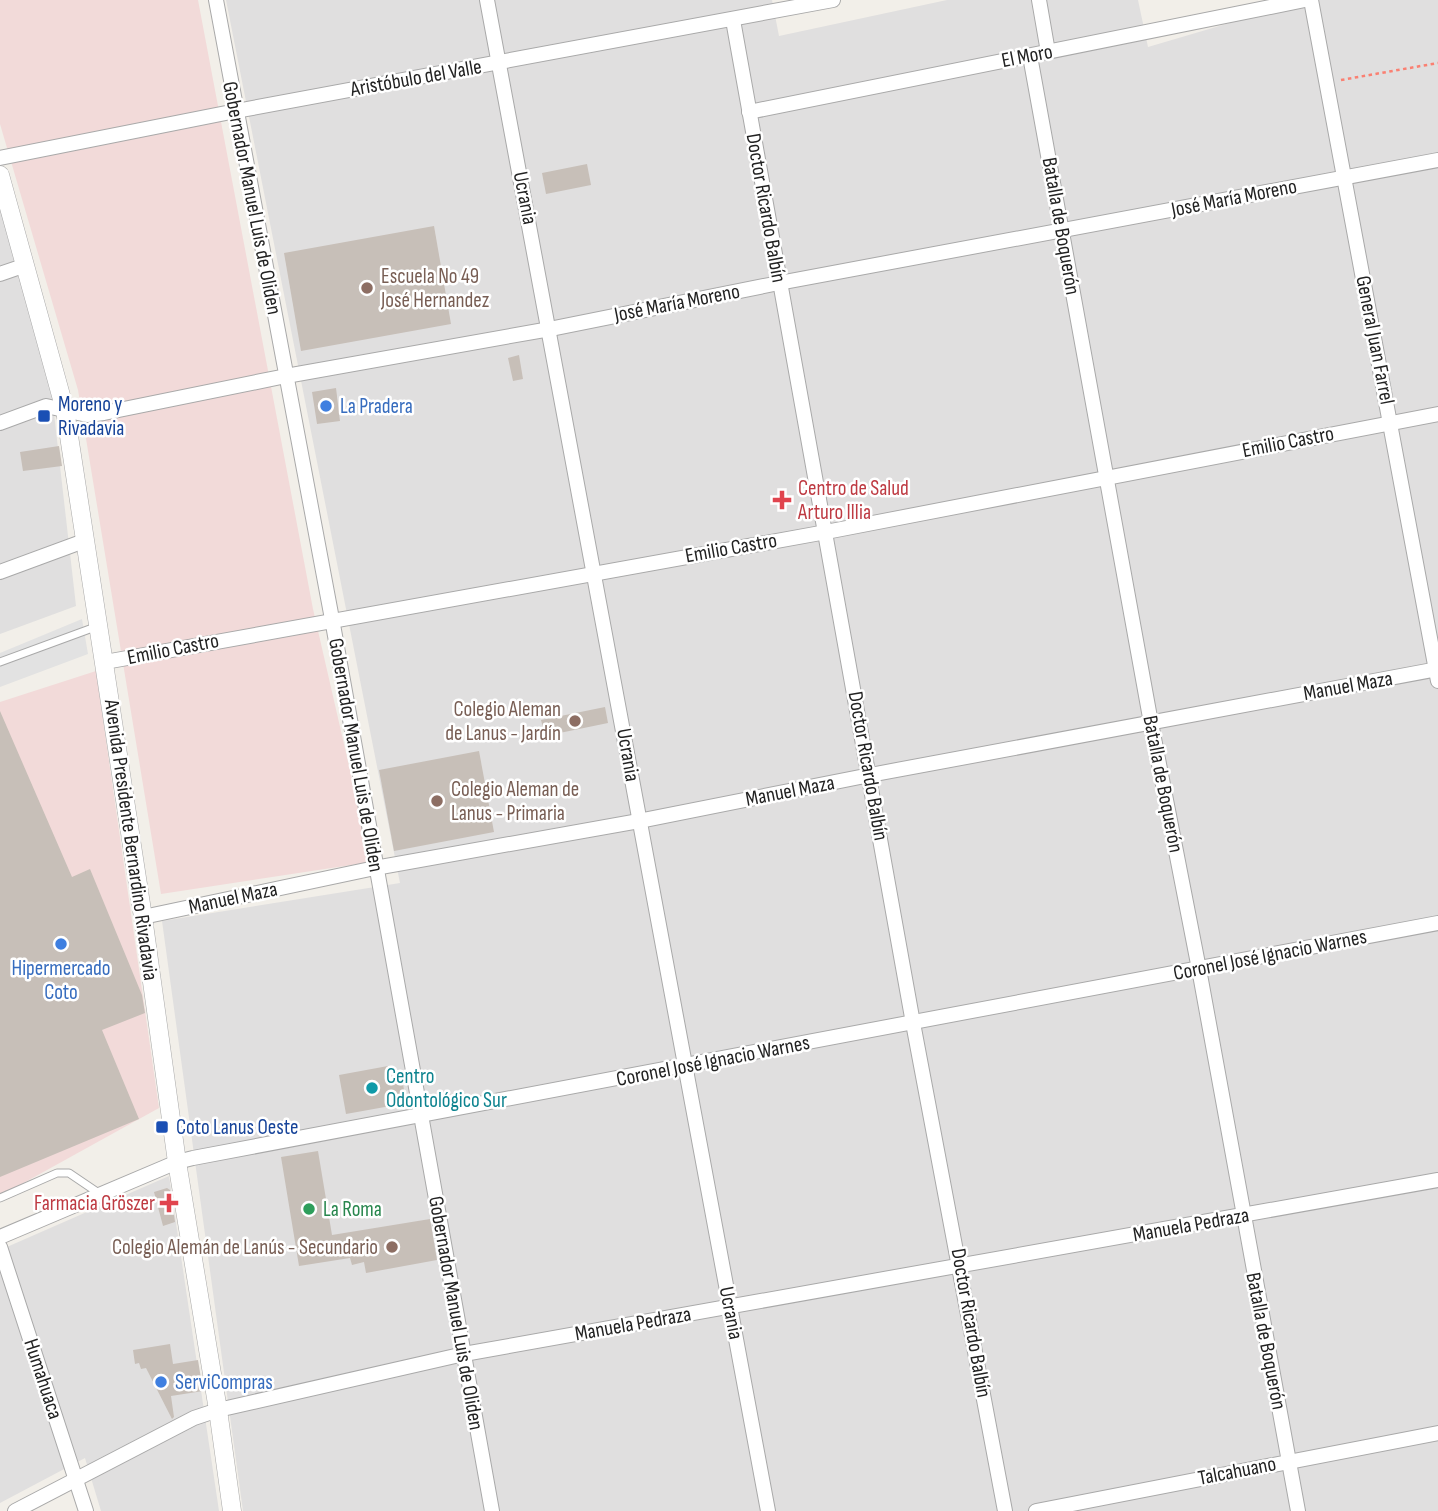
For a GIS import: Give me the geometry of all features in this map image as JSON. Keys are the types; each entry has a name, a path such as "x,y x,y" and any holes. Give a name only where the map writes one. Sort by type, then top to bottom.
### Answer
{"street":[{"name":"Gobernador Manuel Luis de Oliden","path":"215,0 332,619 492,1511"},
{"name":"Ucrania","path":"487,0 596,572 639,821 768,1511"},
{"name":"Aristóbulo del Valle","path":"0,158 236,111 733,20 766,6 833,0"},
{"path":"1039,0 1048,52"},
{"name":"El Moro","path":"749,112 1305,0"},
{"name":"General Juan Farrel","path":"1311,0 1437,673"},
{"name":"Doctor Ricardo Balbín","path":"733,20 913,1023 1005,1511"},
{"name":"Batalla de Boquerón","path":"1030,56 1298,1511"},
{"name":"José María Moreno","path":"0,423 46,406 87,415 104,413 286,376 550,329 779,283 1438,160"},
{"name":"Avenida Presidente Bernardino Rivadavia","path":"0,175 65,410 232,1511"},
{"path":"0,274 26,265"},
{"name":"Emilio Castro","path":"105,662 826,532 1438,414"},
{"path":"0,572 84,541"},
{"name":"Manuel Maza","path":"144,917 375,868 639,821 1151,723 1437,673"},
{"name":"Coronel José Ignacio Warnes","path":"0,1237 177,1162 1438,923"},
{"name":"Manuela Pedraza","path":"16,1511 194,1418 218,1410 464,1353 1438,1180"},
{"name":"Humahuaca","path":"0,1247 86,1511"},
{"name":"Talcahuano","path":"1036,1511 1438,1433"}],"lane":[{"path":"0,662 99,626"},
{"path":"0,1198 57,1173 69,1173 101,1194"}],"path":[{"path":"1327,83 1438,63"}],"shaded area":[{"path":"0,0 198,0 313,609 371,862 161,894 78,390 0,124"},
{"path":"226,0 772,0 779,36 947,0 1138,0 1148,47 1308,0 1438,0 1438,1511 243,1511 162,921 400,883"},
{"path":"0,207 52,396 76,606 0,634"},
{"path":"82,619 88,654 0,687 0,653"},
{"name":"Hipermercado Coto","path":"96,671 159,1108 0,1196 0,702"},
{"path":"169,1176 219,1511 101,1511 85,1458 0,1503 0,1250"}],"building":[{"path":"587,164 591,185 546,194 542,173"},
{"name":"Escuela No 49 José Hernandez","path":"434,226 451,324 301,351 284,253"},
{"path":"519,355 523,379 513,381 508,358"},
{"name":"La Pradera","path":"336,388 340,421 317,424 312,392"},
{"path":"59,446 62,466 23,471 20,452"},
{"name":"Colegio Aleman de Lanus - Jardín","path":"605,707 608,723 545,736 541,720"},
{"name":"Hipermercado Coto","path":"0,711 72,877 90,869 142,995 145,1013 102,1030 139,1119 0,1177"},
{"name":"Colegio Aleman de Lanus - Primaria","path":"479,751 494,832 394,851 379,770"},
{"name":"Centro Odontológico Sur","path":"388,1066 390,1080 402,1078 405,1096 402,1102 346,1114 339,1075"},
{"path":"318,1151 332,1235 430,1219 437,1260 366,1273 364,1262 352,1265 350,1258 299,1266 281,1157"},
{"path":"167,1188 170,1190 175,1222 163,1226 154,1192"},
{"path":"170,1344 173,1364 198,1360 203,1391 171,1396 172,1419 146,1368 141,1369 139,1363 135,1364 133,1350"}],"place":[{"name":"Escuela No 49 José Hernandez","path":"367,288"},
{"name":"La Pradera","path":"326,406"},
{"name":"Moreno y Rivadavia","path":"44,416"},
{"name":"Centro de Salud Arturo Illia","path":"782,500"},
{"name":"Colegio Aleman de Lanus - Jardín","path":"575,721"},
{"name":"Colegio Aleman de Lanus - Primaria","path":"437,801"},
{"name":"Hipermercado Coto","path":"61,944"},
{"name":"Centro Odontológico Sur","path":"372,1088"},
{"name":"Coto Lanus Oeste","path":"162,1127"},
{"name":"Farmacia Gröszer","path":"169,1203"},
{"name":"La Roma","path":"309,1209"},
{"name":"Colegio Alemán de Lanús - Secundario","path":"392,1247"},
{"name":"ServiCompras","path":"161,1382"}]}
